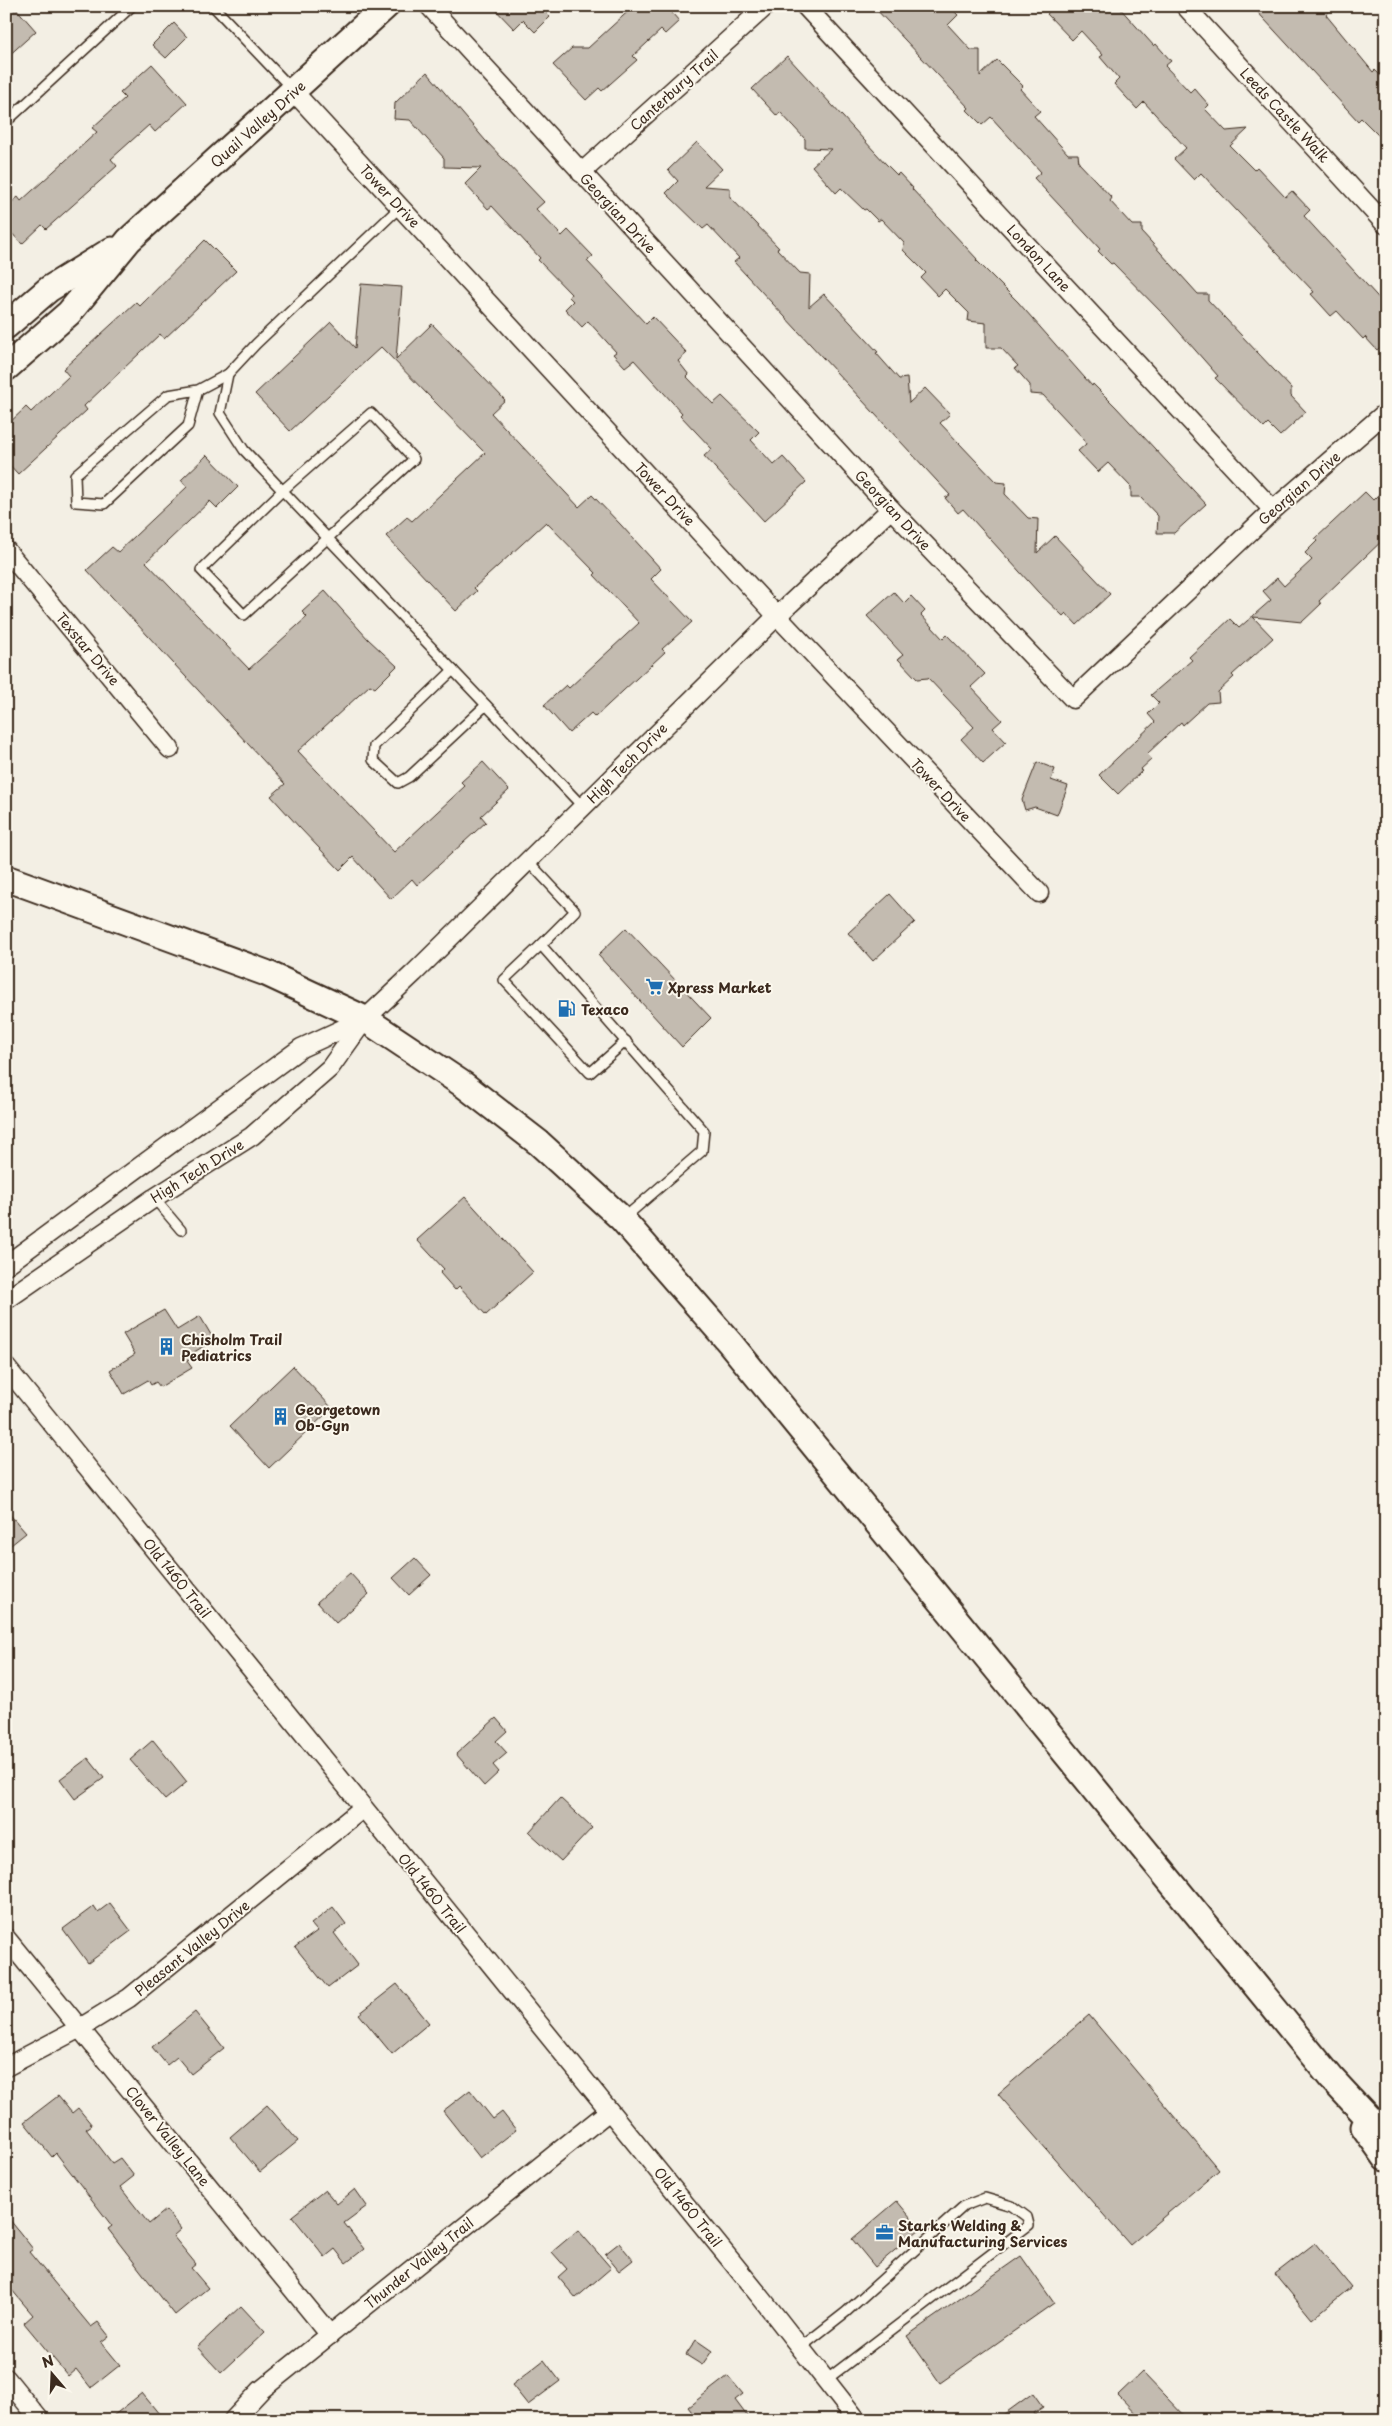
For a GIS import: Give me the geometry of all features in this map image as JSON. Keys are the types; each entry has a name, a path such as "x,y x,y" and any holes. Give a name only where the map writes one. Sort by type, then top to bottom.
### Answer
{"main road":[{"name":"Quail Valley Drive","path":"6,368 69,313 129,240 294,92 386,6"},
{"name":"Quail Valley Drive","path":"6,326 49,289 129,240"},
{"path":"6,878 266,973 365,1019 464,1085 539,1143 622,1219 730,1343 1332,2079 1386,2137"},
{"path":"1332,2079 1386,2158"}],"street":[{"name":"Georgian Drive","path":"428,6 891,509 1073,699 1273,510 1383,421"},
{"name":"Canterbury Trail","path":"581,173 766,6"},
{"name":"London Lane","path":"805,6 1273,510"},
{"name":"Leeds Castle Walk","path":"1185,6 1386,225"},
{"name":"Tower Drive","path":"294,92 777,616 1039,893"},
{"name":"High Tech Drive","path":"6,1300 154,1198 252,1136 330,1068 365,1019 777,616 891,509"},
{"name":"Texstar Drive","path":"6,550 170,749"},
{"name":"High Tech Drive","path":"6,1265 301,1048 365,1019"},
{"name":"Old 1460 Trail","path":"6,1367 857,2420"},
{"name":"Pleasant Valley Drive","path":"6,2067 80,2028 129,1998 363,1808"},
{"name":"Clover Valley Lane","path":"6,1938 330,2335"},
{"name":"Thunder Valley Trail","path":"233,2420 261,2390 609,2111"},
{"path":"6,2378 40,2420"}],"lane":[{"path":"6,122 132,6"},
{"path":"213,6 294,92"},
{"path":"198,390 188,426 104,504 76,502 75,475 168,395 198,390 228,374 256,344 400,207"},
{"path":"228,374 220,413 244,450 583,807"},
{"path":"371,413 414,460 327,538 244,615 201,570 282,491 371,413"},
{"path":"453,670 374,746 373,760 398,783 409,777 486,705"},
{"path":"528,861 575,910 504,980 590,1073 626,1041"},
{"path":"541,945 704,1131 702,1151 622,1219"},
{"path":"154,1198 181,1230"},
{"path":"800,2348 846,2312 964,2206 985,2198 1012,2206 1027,2217 1029,2225 826,2380"}],"building":[{"path":"6,6 14,6 36,31 6,58"},
{"path":"492,6 539,6 550,17 535,32 523,20 514,29"},
{"path":"634,6 666,6 679,21 665,34 661,30 633,56 637,60 602,91 599,88 586,100 553,65 572,48 588,48"},
{"path":"873,6 949,6 958,15 948,25 971,50 980,50 980,76 997,60 1023,86 1020,89 1040,111 1034,116 1068,154 1078,154 1079,163 1112,198 1110,201 1132,225 1142,225 1142,232 1198,294 1208,294 1208,300 1291,388 1291,396 1306,412 1280,436 1268,424 1264,428 1215,378 1218,376 1166,317 1113,263 1111,264 1098,251 1100,249 1034,178 1041,172 991,117 982,125 967,110 969,108"},
{"path":"1055,6 1118,6 1154,46 1156,44 1171,61 1165,66 1190,92 1194,88 1209,105 1205,109 1226,131 1248,129 1230,146 1254,170 1257,167 1285,197 1292,191 1310,210 1304,216 1386,306 1386,342 1377,350 1365,337 1363,339 1337,311 1331,316 1311,294 1314,292 1201,173 1194,180 1174,159 1186,148 1144,102 1137,109 1114,84 1119,79 1100,57 1103,55 1081,31 1072,40 1047,14"},
{"path":"1252,6 1334,6 1326,15 1373,72 1375,70 1386,81 1386,143 1361,118 1358,121"},
{"path":"174,23 187,37 166,58 152,45"},
{"path":"787,56 886,164 897,175 899,173 913,188 976,260 1018,302 1092,386 1093,384 1116,407 1206,504 1174,533 1157,533 1158,516 1140,497 1131,497 1131,487 1108,463 1098,472 1078,451 1086,444 1083,438 1043,395 1030,394 1030,385 1015,368 1018,366 1001,348 986,348 986,323 968,321 969,313 945,289 938,296 921,278 926,273 903,250 904,243 881,219 878,221 841,188 836,193 812,166 831,149 805,148 805,139 780,112 777,116 752,89"},
{"path":"152,64 187,103 155,132 149,125 111,159 117,166 46,229 42,225 22,244 6,227 6,207 18,197 21,201 97,132 92,128 125,98 120,93"},
{"path":"427,72 485,140 544,202 536,209 562,236 568,230 593,256 587,261 646,324 653,317 687,353 678,361 689,375 687,377 713,404 722,396 759,432 751,440 774,465 783,457 806,482 764,521 704,456 712,449 680,415 682,413 634,360 625,367 613,354 616,352 588,321 582,327 565,309 573,301 569,297 571,294 538,260 540,258 492,206 488,209 465,184 481,168 444,167 444,158 410,120 394,119 395,103"},
{"path":"697,142 722,169 704,186 730,188 730,197 779,248 777,249 800,273 810,274 809,307 824,294 878,352 876,353 899,379 907,378 909,403 925,388 950,414 940,423 996,482 1006,483 1005,494 1028,518 1038,519 1037,553 1055,536 1110,594 1077,625 1066,613 1063,616 1038,592 963,509 958,513 945,498 950,495 734,262 739,258 708,225 703,229 666,193 678,181 668,170"},
{"path":"205,240 236,271 164,339 160,334 84,406 87,410 18,474 6,461 6,426 26,407 31,412 69,376 63,369 136,302 140,306"},
{"path":"361,284 402,287 396,359 432,324 505,400 491,413 579,507 592,495 621,525 661,569 651,579 692,622 662,649 665,652 595,717 591,713 569,733 544,705 566,685 569,688 639,623 594,575 596,573 546,522 474,588 477,591 456,611 386,536 407,517 412,521 485,453 381,347 290,431 255,394 331,322 355,348"},
{"path":"207,455 238,487 217,508 210,501 146,562 249,669 307,617 302,612 325,591 368,639 397,666 375,688 370,685 298,751 394,852 465,786 461,782 483,762 509,790 481,816 486,822 417,885 412,879 391,899 353,857 340,870 299,827 271,796 285,784 87,570 112,547 118,552 187,487 181,480"},
{"path":"1386,487 1386,537 1319,601 1321,604 1302,622 1253,617 1273,638 1232,675 1234,677 1218,692 1219,702 1207,703 1183,725 1181,722 1147,754 1152,759 1118,794 1099,775 1155,722 1148,714 1159,703 1151,695 1192,660 1189,657 1230,619 1239,628 1271,600 1263,591 1277,578 1284,586 1312,560 1305,553 1317,541 1315,539 1365,492 1373,500"},
{"path":"894,592 904,603 911,596 925,611 921,615 943,639 947,635 985,674 971,687 1002,720 993,728 1006,742 983,763 961,739 974,727 928,678 917,679 898,659 903,655 867,616"},
{"path":"1037,762 1055,769 1051,780 1068,786 1057,815 1035,807 1025,810 1022,800"},
{"path":"890,894 915,922 873,961 848,933"},
{"name":"Xpress Market","path":"626,928 711,1018 682,1047 598,955"},
{"path":"465,1197 533,1272 486,1315 459,1286 455,1290 440,1273 444,1269 417,1240"},
{"name":"Chisholm Trail Pediatrics","path":"164,1310 177,1330 200,1316 214,1340 191,1354 193,1358 187,1361 192,1368 160,1387 156,1382 151,1385 148,1380 124,1394 110,1370 135,1354 123,1334"},
{"name":"Georgetown Ob-Gyn","path":"293,1366 332,1408 269,1468 230,1426"},
{"path":"6,1510 26,1533 6,1549"},
{"path":"415,1558 431,1575 409,1595 393,1578"},
{"path":"350,1573 369,1594 336,1623 317,1602"},
{"path":"496,1718 507,1731 496,1741 507,1753 493,1765 499,1772 484,1786 456,1754"},
{"path":"153,1740 187,1782 165,1800 130,1760"},
{"path":"88,1758 104,1778 75,1799 60,1779"},
{"path":"560,1798 592,1828 561,1861 529,1832"},
{"path":"110,1903 131,1931 88,1963 63,1929 94,1906 98,1912"},
{"path":"333,1907 346,1924 334,1933 358,1965 328,1988 295,1947 317,1931 311,1924"},
{"path":"397,1984 429,2023 392,2054 359,2014"},
{"path":"195,2012 224,2048 191,2074 177,2057 167,2065 152,2047"},
{"path":"1089,2015 1219,2170 1130,2245 998,2094"},
{"path":"470,2090 493,2119 502,2112 516,2130 480,2158 443,2111"},
{"path":"58,2096 72,2113 78,2108 92,2125 86,2129 112,2163 120,2158 134,2176 120,2187 149,2224 166,2210 181,2229 173,2236 196,2264 191,2268 208,2288 175,2315 108,2229 112,2226 56,2153 52,2157 24,2122"},
{"path":"267,2105 298,2141 260,2172 230,2137"},
{"path":"355,2189 367,2206 344,2223 364,2249 346,2263 335,2249 325,2257 292,2216 325,2190 337,2204"},
{"path":"897,2201 920,2229 875,2267 852,2239"},
{"path":"6,2215 33,2249 29,2252 91,2327 98,2322 109,2336 101,2342 120,2365 91,2388 76,2369 68,2376 24,2323 33,2315 6,2283"},
{"path":"578,2230 611,2268 576,2298 558,2277 567,2269 552,2252"},
{"path":"619,2243 633,2260 619,2271 605,2254"},
{"path":"1315,2243 1351,2287 1312,2319 1275,2274"},
{"path":"1021,2256 1054,2303 940,2383 907,2336"},
{"path":"241,2306 265,2332 221,2373 197,2347"},
{"path":"696,2340 712,2351 702,2365 686,2355"},
{"path":"544,2360 560,2381 528,2405 512,2385"},
{"path":"1142,2372 1188,2420 1142,2420 1118,2395"},
{"path":"728,2376 743,2394 735,2400 750,2420 698,2420 688,2407"},
{"path":"142,2393 164,2420 108,2420"},
{"path":"1033,2393 1043,2407 1034,2413 1039,2420 996,2420"}],"place":[{"name":"Xpress Market","path":"654,987"},
{"name":"Texaco","path":"567,1009"},
{"name":"Chisholm Trail Pediatrics","path":"167,1347"},
{"name":"Georgetown Ob-Gyn","path":"281,1417"},
{"name":"Starks Welding & Manufacturing Services","path":"884,2233"}]}
